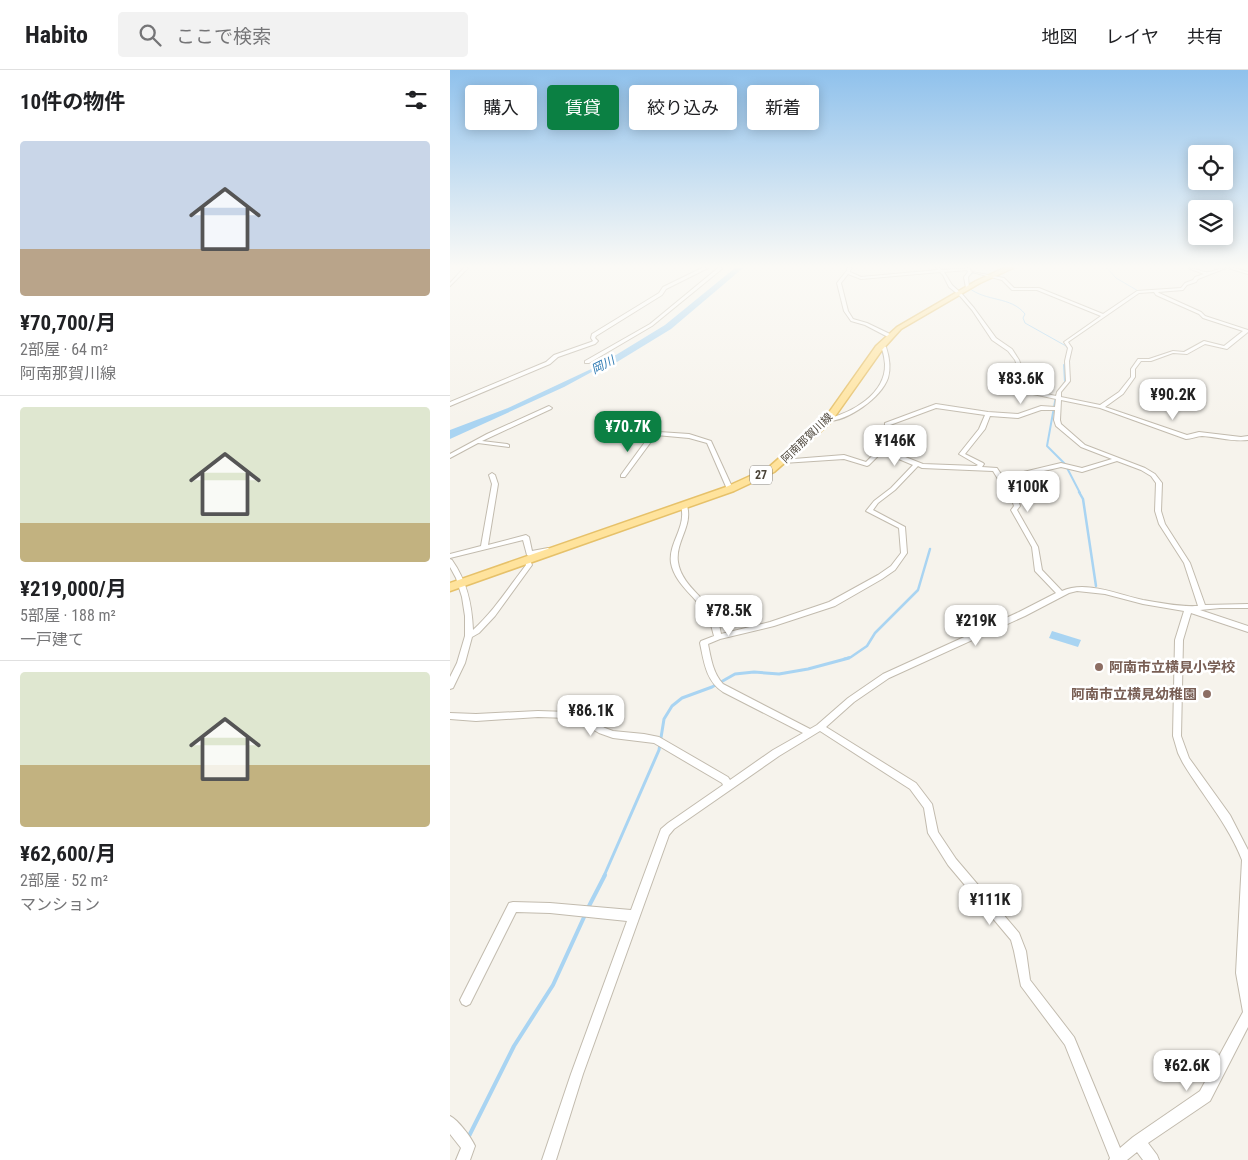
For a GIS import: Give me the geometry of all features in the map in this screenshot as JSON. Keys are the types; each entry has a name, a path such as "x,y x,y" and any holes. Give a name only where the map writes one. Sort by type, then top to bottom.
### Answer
{"main road":[{"name":"阿南那賀川線","path":"450,587 684,506 757,477 783,461 828,420 881,346 890,336 914,319"}],"street":[{"path":"450,404 548,363 561,354 593,344 596,341 593,338 594,335 620,319"},
{"path":"587,362 659,319"},
{"path":"852,319 855,322 866,324 890,336"},
{"path":"980,319 994,339 1010,350 1033,392 1101,406 1186,437 1191,438 1199,434 1241,439 1248,438"},
{"path":"1100,319 1066,342 1070,348 1067,361 1068,380 1057,397 1056,420 1058,425 1077,443 1143,469 1159,483 1158,511 1162,524 1187,563 1202,607"},
{"path":"1210,319 1247,331"},
{"path":"1101,406 1121,393 1133,377 1133,369 1140,360 1150,360 1173,352 1185,353 1204,342 1224,348 1247,331"},
{"path":"828,420 854,409 880,389 886,376 888,365 884,348 881,346"},
{"path":"783,461 844,457 867,464 888,441 887,424 928,408 940,406 988,414 1018,416 1041,408 1055,409"},
{"path":"450,456 489,435 549,408"},
{"path":"978,468 980,464 977,460 962,454 982,429 988,414"},
{"path":"623,476 657,430 633,429"},
{"path":"654,433 689,436 708,442 730,489"},
{"path":"479,442 507,446"},
{"path":"881,450 916,465 996,469 1016,503 1017,506 1014,510 1035,547 1039,571 1060,594"},
{"path":"1001,479 1061,465 1082,470 1118,459"},
{"path":"916,465 893,490 876,502 870,511 902,527 904,553 893,568 832,604 771,624 718,637 704,643 709,669 718,686 806,729 816,730 913,786 929,807 933,833 952,862 1015,937 1020,951 1025,982 1070,1041 1117,1159 1138,1142 1205,1096 1248,1015"},
{"path":"484,546 495,484 492,475"},
{"path":"684,506 686,514 674,562 682,579 710,614 718,637"},
{"path":"450,556 526,536 529,554 555,548 561,549"},
{"path":"450,561 466,595 469,636 461,663 450,686"},
{"path":"469,636 489,616 529,565 528,561"},
{"path":"549,1160 577,1074 665,832 776,753 816,730 851,700 886,676 1022,614 1060,594 1077,589 1105,592 1143,602 1188,609 1248,629"},
{"path":"1188,609 1248,606"},
{"path":"1188,609 1179,640 1177,736 1180,749 1187,764 1212,796 1245,848 1247,860 1242,973 1248,1010"},
{"path":"450,716 482,718 540,714 568,715 584,719 605,732 627,737 645,737 656,740 725,780 729,786"},
{"path":"466,1000 513,907 550,908 635,916"},
{"path":"450,1123 469,1148 463,1160"},
{"path":"1138,1142 1152,1160"}],"water":[{"path":"636,348 564,387 450,439 450,430 508,408"},
{"path":"1052,631 1081,640 1078,647 1049,638"}],"waterway":[{"name":"岡川","path":"614,360 678,319"},
{"path":"1023,319 1025,323 1066,346 1068,349 1064,366"},
{"path":"1064,366 1065,382 1056,396 1047,446 1065,464 1080,493"},
{"path":"1079,492 1083,499 1096,586"},
{"path":"844,659 851,657 867,646 875,633 918,590 930,549"},
{"path":"604,876 659,750 664,719 672,706 682,698 712,687 735,674 754,672 779,674 808,669 849,658"},
{"path":"588,908 605,875"},
{"path":"468,1138 514,1046 553,985 585,915"}],"place":[{"name":"阿南市立横見小学校","path":"1099,667"},
{"name":"阿南市立横見幼稚園","path":"1207,694"}]}
